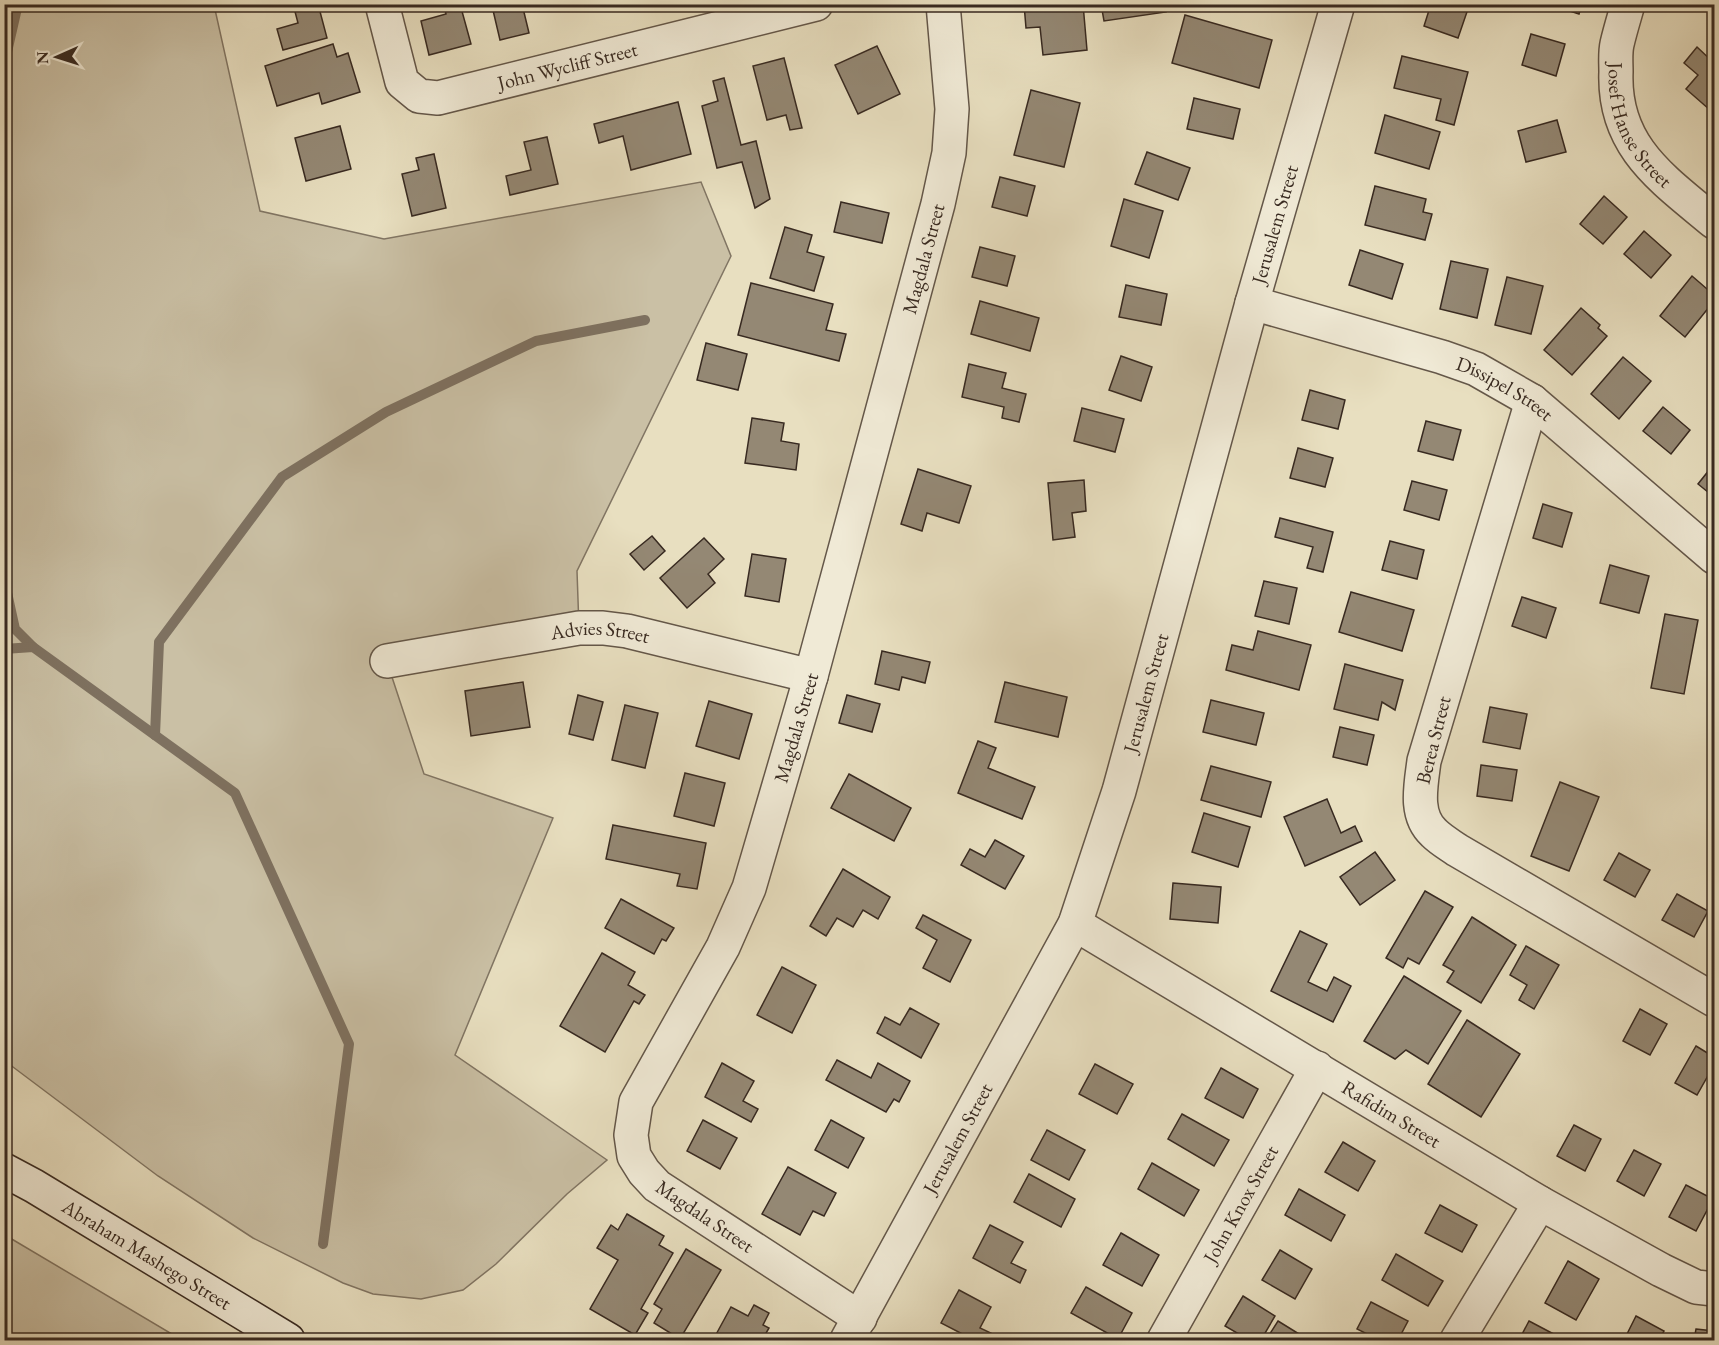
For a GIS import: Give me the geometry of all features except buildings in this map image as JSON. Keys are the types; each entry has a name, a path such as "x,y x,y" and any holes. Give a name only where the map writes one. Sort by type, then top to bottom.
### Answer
{"street":[{"name":"John Wycliff Street","path":"382,4 402,82 419,96 438,98 816,4"},
{"name":"Magdala Street","path":"854,1329 657,1186 634,1156 631,1135 636,1102 723,947 749,888 811,676 935,215 949,153 952,109 943,4"},
{"name":"Jerusalem Street","path":"854,1329 1076,924 1119,791 1252,303 1338,4"},
{"name":"Josef Hanse Street","path":"1628,4 1617,46 1615,90 1620,115 1629,138 1659,176 1714,222"},
{"name":"Dissipel Street","path":"1252,303 1442,357 1476,369 1532,400 1714,556"},
{"name":"Berea Street","path":"1532,400 1424,761 1420,795 1423,816 1432,832 1457,850 1714,1000"},
{"name":"Advies Street","path":"387,661 579,628 603,628 627,631 811,676"},
{"name":"Rafidim Street","path":"1076,924 1540,1203 1661,1270 1696,1287 1714,1289"},
{"name":"John Knox Street","path":"1164,1341 1317,1068"},
{"name":"Abraham Mashego Street","path":"4,1170 288,1341"},
{"path":"1457,1341 1540,1203"}],"shaded area":[{"path":"4,5 214,5 260,211 384,239 701,182 731,256 577,571 579,628 387,662 424,774 553,818 455,1055 607,1160 567,1194 496,1264 463,1290 421,1299 373,1294 343,1283 253,1238 158,1176 5,1061"},
{"path":"10,1238 182,1340 5,1340 5,1250"}],"waterway":[{"path":"4,65 18,4"},
{"path":"155,735 159,642 282,477 386,412 536,341 645,320"},
{"path":"4,579 15,629 33,647"},
{"path":"4,649 33,647 235,793 349,1044 323,1244"}]}
